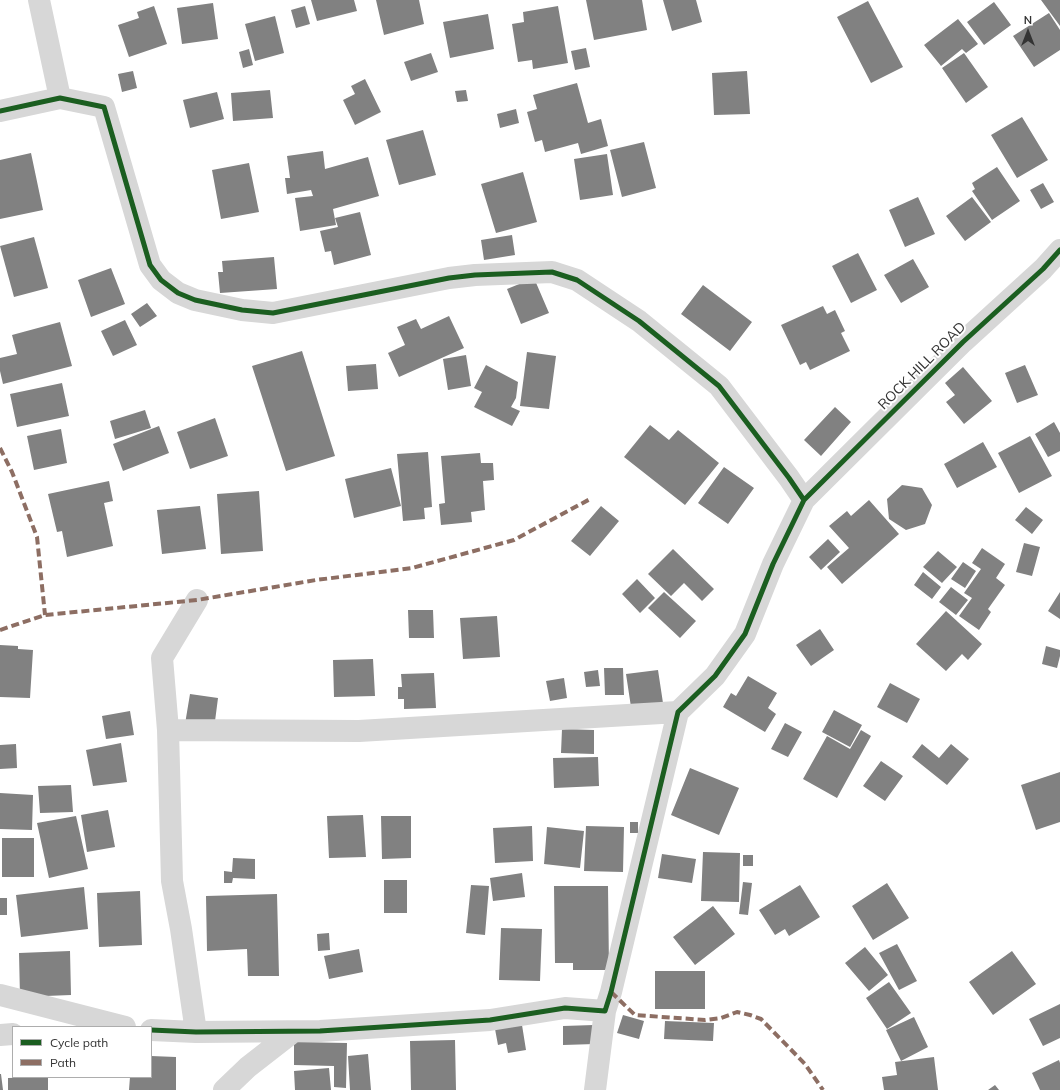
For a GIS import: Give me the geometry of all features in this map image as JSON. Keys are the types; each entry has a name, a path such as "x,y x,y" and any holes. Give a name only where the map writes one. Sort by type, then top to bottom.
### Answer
{"street":[{"path":"39,0 60,98"},
{"path":"0,111 60,98 104,107 150,265 161,280 178,293 195,300 242,310 273,313 449,278 552,272 577,280 638,321 719,386 804,500"},
{"name":"ROCK HILL ROAD","path":"678,712 715,676 746,634 773,564 804,500 963,342 1043,269 1060,250"},
{"path":"196,1032 181,929 172,881 168,730 162,658 197,600"},
{"path":"168,730 359,731 678,712 611,992 605,1011 595,1090"},
{"path":"0,995 121,1026"},
{"path":"152,1030 196,1032 320,1031 490,1020 566,1008 605,1011"},
{"path":"224,1090 248,1067 293,1032"},
{"path":"0,1035 12,1034"}],"building":[{"path":"311,0 354,0 357,11 317,21"},
{"path":"376,0 419,0 424,24 384,35"},
{"path":"586,0 642,0 647,30 594,40"},
{"path":"663,0 696,0 702,22 672,31"},
{"path":"1041,0 1060,0 1060,26"},
{"path":"868,1 903,67 871,83 837,17"},
{"path":"994,2 1011,25 984,45 967,22"},
{"path":"213,3 218,39 182,44 177,8"},
{"path":"154,6 167,44 129,57 118,25 139,18 137,12"},
{"path":"305,6 310,24 296,28 291,10"},
{"path":"558,6 568,63 533,69 532,60 518,62 512,24 524,22 523,12"},
{"path":"1049,13 1060,30 1060,50 1034,67 1013,36"},
{"path":"488,14 494,49 450,58 443,22"},
{"path":"275,16 284,53 255,61 245,24"},
{"path":"958,19 978,44 966,53 962,49 941,66 924,45"},
{"path":"586,48 590,67 575,70 571,51"},
{"path":"249,49 253,65 243,68 239,52"},
{"path":"431,53 438,72 411,81 404,62"},
{"path":"964,53 988,87 966,103 942,68"},
{"path":"133,71 137,88 122,92 118,74"},
{"path":"747,71 750,114 714,115 712,73"},
{"path":"365,79 381,112 355,125 343,100 355,94 351,86"},
{"path":"577,83 588,123 601,119 608,146 581,154 578,143 545,152 542,140 535,142 527,112 537,109 533,95"},
{"path":"270,90 273,118 233,121 231,93"},
{"path":"466,90 468,101 457,102 455,91"},
{"path":"217,92 224,119 190,128 183,100"},
{"path":"516,109 519,123 500,128 497,114"},
{"path":"1022,117 1048,160 1017,178 991,135"},
{"path":"423,130 436,175 399,185 386,140"},
{"path":"644,142 656,188 622,197 610,150"},
{"path":"323,151 325,169 368,157 379,196 333,209 336,225 300,231 295,198 313,196 311,190 287,194 285,178 290,178 287,156"},
{"path":"31,153 43,210 0,219 0,160"},
{"path":"607,154 613,195 580,200 574,159"},
{"path":"249,163 259,212 221,219 212,170"},
{"path":"997,167 1020,201 992,220 972,191 975,189 972,183"},
{"path":"523,172 537,222 496,233 481,184"},
{"path":"1043,183 1054,202 1041,209 1030,190"},
{"path":"918,197 935,234 905,247 889,210"},
{"path":"972,197 991,222 965,241 946,216"},
{"path":"360,212 371,255 334,265 331,251 325,252 320,231 338,227 335,218"},
{"path":"512,235 515,255 484,260 481,240"},
{"path":"34,237 48,288 14,297 0,246"},
{"path":"858,253 877,290 851,303 832,266"},
{"path":"274,257 277,289 220,293 218,272 223,272 222,261"},
{"path":"913,259 929,287 901,303 884,275"},
{"path":"111,268 125,304 91,317 78,280"},
{"path":"534,278 549,313 521,324 507,289"},
{"path":"703,285 752,322 730,351 681,314"},
{"path":"147,303 157,316 140,327 131,314"},
{"path":"823,306 827,314 835,310 845,331 841,333 850,351 810,370 806,362 800,365 781,325"},
{"path":"449,316 464,348 399,377 388,353 405,345 397,327 416,319 421,329"},
{"path":"125,320 137,345 113,356 101,331"},
{"path":"60,322 72,366 3,384 0,371 0,358 17,354 12,335"},
{"path":"302,351 335,456 286,471 252,366"},
{"path":"527,352 556,356 549,409 520,406"},
{"path":"466,355 471,386 448,390 443,359"},
{"path":"376,364 378,389 348,391 346,366"},
{"path":"486,365 518,382 516,398 511,407 520,411 512,426 474,407 482,392 474,388"},
{"path":"1025,365 1038,395 1017,403 1005,373"},
{"path":"963,367 992,401 964,424 946,402 955,395 945,383"},
{"path":"62,383 69,416 17,427 10,394"},
{"path":"835,407 851,422 821,456 804,440"},
{"path":"145,410 151,428 115,439 110,421"},
{"path":"215,418 228,456 190,469 177,432"},
{"path":"1054,422 1060,433 1060,451 1048,457 1035,434"},
{"path":"650,425 669,440 678,430 719,463 685,505 624,457"},
{"path":"159,426 169,453 123,471 113,444"},
{"path":"61,429 67,463 34,470 27,436"},
{"path":"1030,436 1052,476 1019,493 998,453"},
{"path":"983,442 997,467 957,488 944,464"},
{"path":"428,452 432,507 424,508 425,519 403,521 397,454"},
{"path":"480,453 481,463 493,463 494,480 483,481 485,510 471,512 472,522 441,525 439,504 445,503 441,456"},
{"path":"724,467 754,488 728,524 698,503"},
{"path":"391,468 401,506 354,518 345,479"},
{"path":"109,481 113,501 104,503 113,546 67,557 62,531 57,532 48,494"},
{"path":"902,485 922,488 932,505 925,524 906,530 889,519 887,499"},
{"path":"259,491 263,551 221,554 217,494"},
{"path":"869,500 899,534 842,584 827,567 849,548 829,526 847,511 851,516"},
{"path":"200,506 206,549 162,554 157,510"},
{"path":"601,506 619,521 590,556 571,541"},
{"path":"1026,507 1043,520 1032,534 1015,520"},
{"path":"828,539 840,552 821,570 809,557"},
{"path":"1024,543 1040,547 1032,576 1016,572"},
{"path":"982,548 1005,564 996,578 1005,585 988,609 991,612 979,630 959,616 972,598 964,593 981,569 972,563"},
{"path":"673,549 714,589 702,601 684,583 671,596 648,574"},
{"path":"938,551 957,567 942,583 923,567"},
{"path":"963,562 976,571 965,588 951,579"},
{"path":"923,572 941,587 932,599 914,585"},
{"path":"637,579 655,598 640,613 622,594"},
{"path":"951,587 968,600 956,615 939,602"},
{"path":"664,592 696,621 680,638 648,608"},
{"path":"1060,592 1060,619 1048,611"},
{"path":"408,610 433,610 434,638 409,638"},
{"path":"946,611 982,644 968,660 962,654 946,671 916,644"},
{"path":"497,616 500,657 463,659 460,618"},
{"path":"820,629 834,650 811,666 796,645"},
{"path":"0,645 18,646 18,649 33,650 30,698 0,697"},
{"path":"1046,646 1060,650 1057,668 1042,664"},
{"path":"373,659 375,696 334,697 333,660"},
{"path":"604,668 623,668 624,695 605,695"},
{"path":"598,670 600,686 586,687 584,672"},
{"path":"658,670 663,703 631,707 626,674"},
{"path":"434,673 436,708 404,709 404,699 398,699 398,687 402,687 401,674"},
{"path":"748,676 777,693 768,708 776,714 765,732 723,707 731,693 736,696"},
{"path":"564,678 567,698 550,701 546,681"},
{"path":"890,683 920,699 907,723 877,707"},
{"path":"190,694 218,698 214,729 185,724"},
{"path":"834,710 862,725 850,747 822,732"},
{"path":"130,711 134,735 106,739 102,716"},
{"path":"785,723 802,732 788,757 771,749"},
{"path":"562,729 594,730 594,754 561,753"},
{"path":"861,730 871,736 837,798 803,779 827,736 850,749"},
{"path":"121,743 127,782 93,786 86,750"},
{"path":"16,744 17,768 0,769 0,745"},
{"path":"922,744 939,758 951,744 969,759 947,785 912,757"},
{"path":"598,757 599,786 554,788 553,758"},
{"path":"881,761 903,776 885,801 863,786"},
{"path":"690,768 739,788 719,835 671,815"},
{"path":"1060,772 1060,822 1036,830 1021,785"},
{"path":"71,785 73,812 40,813 38,786"},
{"path":"0,793 33,795 32,830 0,829"},
{"path":"108,810 115,847 87,852 81,815"},
{"path":"363,815 366,857 329,858 327,816"},
{"path":"76,816 88,869 49,878 37,823"},
{"path":"381,816 411,816 411,858 382,859"},
{"path":"630,822 638,822 638,833 630,833"},
{"path":"532,826 533,861 495,863 493,828"},
{"path":"586,826 624,827 623,872 584,871"},
{"path":"547,827 584,831 580,868 544,864"},
{"path":"2,838 34,838 34,877 2,877"},
{"path":"703,852 740,853 739,902 701,901"},
{"path":"662,854 696,859 692,883 658,878"},
{"path":"743,855 753,855 753,866 743,866"},
{"path":"233,858 255,859 255,879 233,878 232,883 224,883 224,871 232,872"},
{"path":"522,873 525,897 493,901 490,878"},
{"path":"384,880 407,880 407,913 384,913"},
{"path":"743,882 752,883 748,915 739,914"},
{"path":"887,883 909,918 873,940 852,906"},
{"path":"471,885 489,886 485,935 466,933"},
{"path":"800,885 820,917 789,936 785,929 775,935 759,910"},
{"path":"554,886 608,886 609,970 573,970 573,963 555,963"},
{"path":"84,887 88,929 21,937 16,895"},
{"path":"140,891 142,945 99,947 97,893"},
{"path":"277,894 279,976 248,976 247,949 207,951 206,896"},
{"path":"0,898 7,898 7,915 0,915"},
{"path":"713,906 735,934 695,965 673,937"},
{"path":"501,928 542,929 540,981 499,980"},
{"path":"329,933 330,950 318,951 317,934"},
{"path":"897,944 917,981 899,990 879,953"},
{"path":"865,947 888,975 869,991 845,963"},
{"path":"359,949 363,972 329,979 324,956"},
{"path":"70,951 71,995 20,997 19,953"},
{"path":"1012,951 1036,984 993,1015 969,982"},
{"path":"655,971 705,971 705,1009 655,1009"},
{"path":"889,982 911,1013 887,1029 866,998"},
{"path":"1060,1004 1060,1038 1043,1046 1029,1019"},
{"path":"623,1015 644,1021 639,1039 617,1033"},
{"path":"914,1017 928,1047 901,1061 886,1030"},
{"path":"665,1021 714,1023 713,1041 664,1039"},
{"path":"522,1025 526,1050 508,1053 506,1043 498,1045 495,1029"},
{"path":"594,1025 595,1044 563,1045 563,1026"},
{"path":"455,1040 456,1090 411,1090 410,1041"},
{"path":"294,1042 347,1043 346,1088 334,1087 334,1066 294,1065"},
{"path":"368,1054 371,1090 350,1090 348,1056"},
{"path":"152,1056 176,1057 176,1090 129,1090 130,1078 152,1078"},
{"path":"934,1057 938,1090 884,1090 882,1077 897,1075 895,1062"},
{"path":"1059,1060 1060,1090 1040,1090 1032,1073"},
{"path":"329,1068 331,1090 295,1090 294,1071"},
{"path":"1,1074 3,1090 0,1090"},
{"path":"8,1078 48,1078 48,1090 8,1090"},
{"path":"995,1085 999,1090 988,1090"}],"marked path":[{"path":"0,448 12,472 37,537 45,615"},
{"path":"0,630 45,615 197,600 316,580 412,568 514,540 592,498"},
{"path":"611,992 635,1015 705,1020 721,1018 737,1012 761,1019 805,1064 823,1090"}],"cycle path":[{"path":"0,111 60,98 104,107 150,265 161,280 178,293 195,300 242,310 273,313 449,278 475,275 552,272 577,280 639,321 719,386 804,500"},
{"path":"152,1030 196,1032 320,1031 490,1020 565,1008 605,1011 611,992 678,712 715,676 745,634 773,564 804,500 963,342 1043,269 1060,250"}]}
